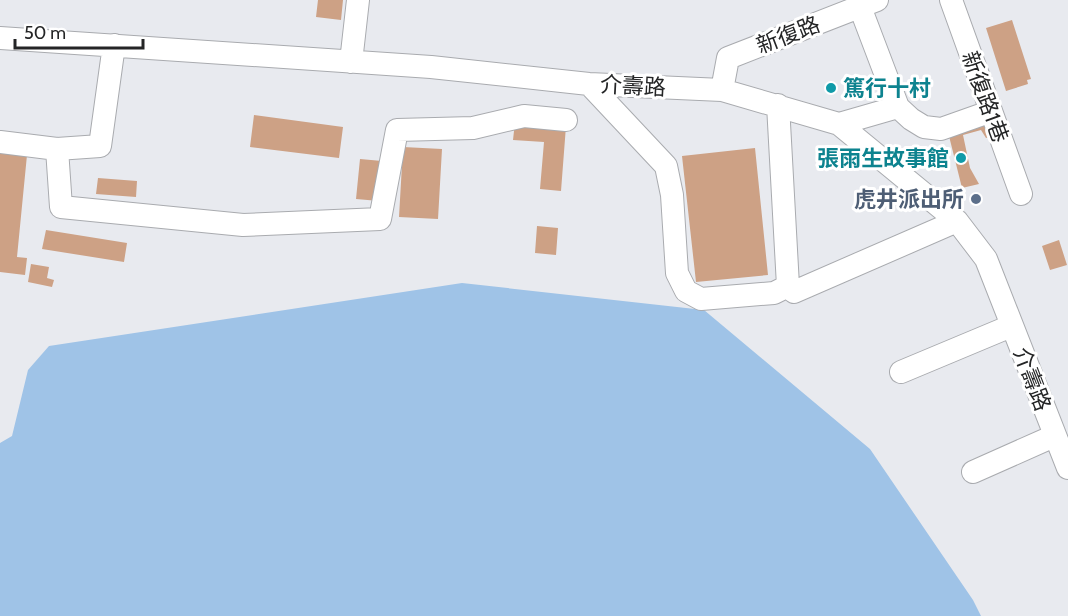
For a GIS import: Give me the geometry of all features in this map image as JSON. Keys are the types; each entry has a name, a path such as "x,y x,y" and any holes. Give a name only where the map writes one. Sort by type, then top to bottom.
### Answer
{"street":[{"path":"351,62 358,0"},
{"name":"新復路1巷","path":"951,0 989,112 1021,194"},
{"path":"869,3 898,107 924,128 941,129 989,112"},
{"name":"新復路","path":"722,90 728,58 869,3"},
{"name":"介壽路","path":"0,38 431,67 589,84 722,90 839,124 957,221 986,259 1068,468"},
{"path":"0,142 57,149 100,146 114,45"},
{"path":"589,84 666,166 672,195 677,273 686,291 701,299 774,293 788,286 778,105"},
{"path":"839,124 898,107"},
{"path":"57,149 61,207 243,225 380,219 397,130 473,128 524,116 566,120"},
{"path":"794,292 957,221"},
{"path":"901,372 1011,326"},
{"path":"974,471 1054,436"}],"water":[{"path":"462,283 704,310 870,449 973,600 981,616 0,616 0,443 12,436 28,370 49,346"}],"building":[{"path":"318,0 343,0 341,20 316,17"},
{"path":"1012,20 1031,79 1027,80 1028,84 1006,91 986,28"},
{"path":"254,115 343,127 339,158 250,147"},
{"name":"張雨生故事館","path":"986,117 993,136 986,138 981,130 963,135 970,168 979,184 962,188 948,132"},
{"path":"515,122 566,126 561,191 540,189 544,142 513,140"},
{"path":"403,147 442,149 438,219 399,217"},
{"path":"755,148 768,275 696,282 682,156"},
{"path":"0,152 27,155 17,257 27,258 25,275 0,272"},
{"path":"360,159 382,161 379,201 356,199"},
{"path":"98,178 137,181 136,197 96,194"},
{"path":"537,226 558,228 556,255 535,253"},
{"path":"46,230 127,243 124,262 42,249"},
{"path":"1059,240 1067,265 1050,270 1042,246"},
{"path":"31,264 49,267 47,278 54,280 52,287 28,282"}],"place":[{"name":"篤行十村","path":"831,88"},
{"name":"張雨生故事館","path":"961,158"},
{"name":"虎井派出所","path":"976,199"}]}
